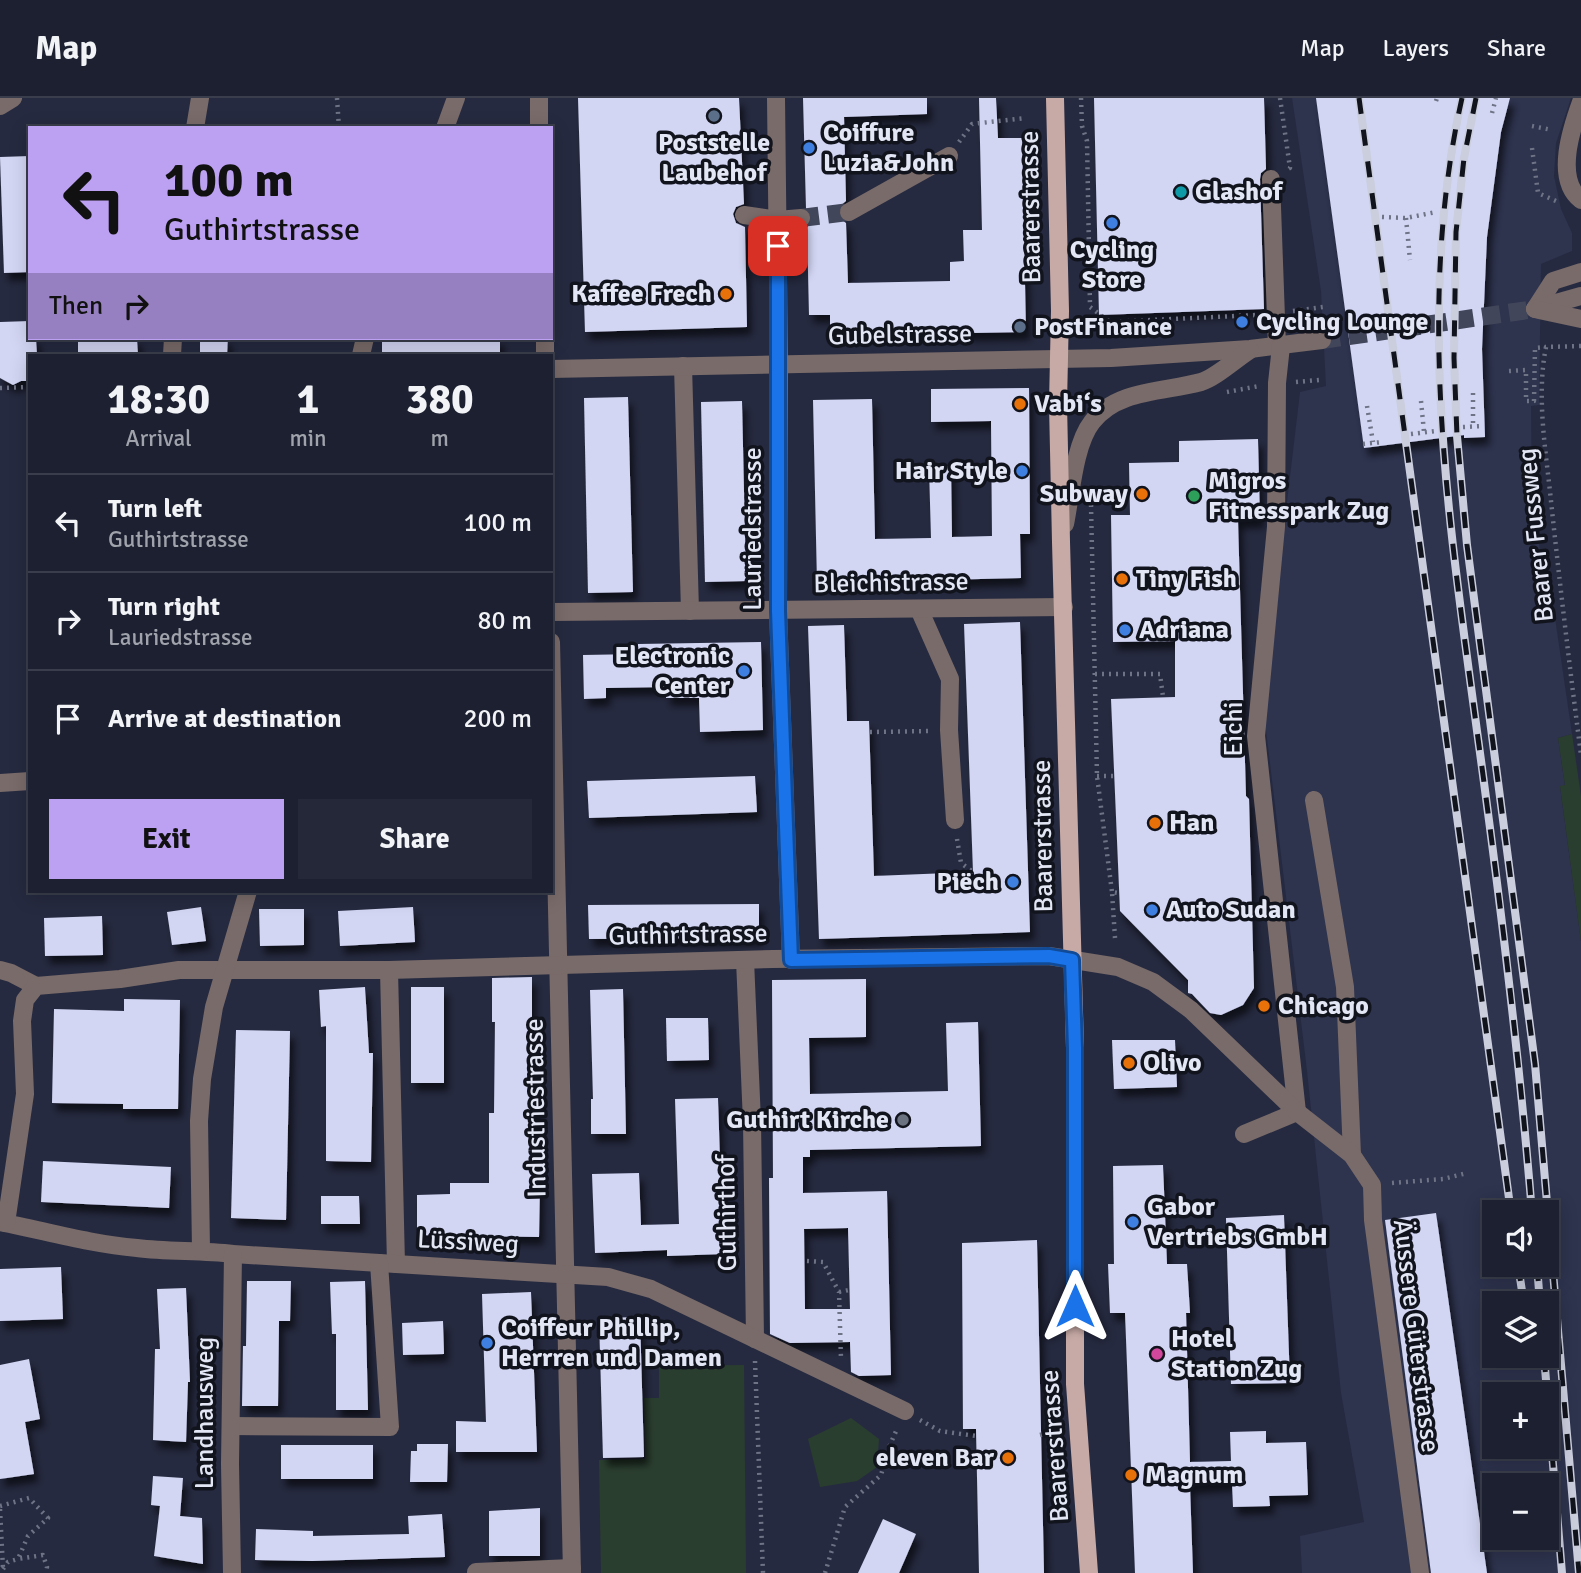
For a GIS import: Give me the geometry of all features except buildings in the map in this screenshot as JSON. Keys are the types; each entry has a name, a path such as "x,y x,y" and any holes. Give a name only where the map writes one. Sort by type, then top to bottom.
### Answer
{"main road":[{"name":"Baarerstrasse","path":"1055,98 1061,542 1075,1048 1075,1384 1089,1573"}],"street":[{"path":"0,106 13,98"},
{"path":"195,126 200,98"},
{"path":"446,126 456,98"},
{"path":"539,98 540,126"},
{"name":"Lauriedstrasse","path":"776,98 778,611 791,960"},
{"path":"1581,102 1569,135 1567,170 1575,195 1581,200"},
{"path":"849,212 949,156"},
{"name":"Eichi","path":"1271,178 1279,346 1273,466 1276,527 1256,736 1297,1112"},
{"path":"744,215 778,220 801,218"},
{"path":"1535,309 1553,281 1581,272"},
{"path":"1535,309 1581,296"},
{"path":"1535,309 1581,319"},
{"name":"Gubelstrasse","path":"553,369 1111,358 1250,349 1321,340"},
{"name":"Gubelstrasse","path":"1061,542 1080,449 1093,422 1113,405 1142,393 1203,382 1250,349"},
{"path":"683,366 690,611"},
{"name":"Bleichistrasse","path":"553,612 1064,607"},
{"path":"919,610 950,679 949,730 955,820"},
{"name":"Industriestrasse","path":"553,722 572,1571"},
{"path":"0,783 28,781"},
{"path":"1314,800 1345,987 1352,1155"},
{"path":"201,1250 199,1121 202,1079 214,1007 247,893"},
{"name":"Guthirtstrasse","path":"36,986 120,979 179,970 389,970 746,960 1049,956 1118,967 1153,982 1191,1010 1297,1112"},
{"name":"Guthirthof","path":"746,960 752,1122 755,1339"},
{"path":"0,970 36,986 25,1000 22,1021 25,1094 3,1222"},
{"path":"231,1426 390,1427 387,1263 389,970"},
{"path":"1244,1134 1297,1112"},
{"name":"Äussere Güterstrasse","path":"1297,1112 1352,1155 1372,1185 1373,1220 1420,1573"},
{"name":"Lüssiweg","path":"3,1222 58,1236 138,1249 201,1250 608,1277 652,1289 905,1411"},
{"name":"Landhausweg","path":"232,1573 230,1464 233,1254"},
{"path":"476,1572 572,1571"}],"path":[{"path":"337,98 339,126"},
{"path":"1081,98 1082,126 1087,141 1090,307 1110,322 1220,318 1323,307"},
{"path":"1271,178 1290,168 1280,98"},
{"path":"1492,113 1496,98"},
{"path":"949,156 972,124 1026,118"},
{"path":"1382,217 1406,218 1436,212"},
{"path":"1406,218 1410,260"},
{"path":"1510,371 1526,370 1526,401 1534,401 1535,348 1581,346"},
{"name":"Baarer Fussweg","path":"1546,347 1542,363 1545,443 1581,755"},
{"path":"0,388 28,387"},
{"path":"1473,393 1473,425"},
{"path":"1420,401 1424,432"},
{"path":"1367,406 1373,442"},
{"path":"1463,427 1484,426"},
{"path":"1410,433 1436,431"},
{"path":"1363,444 1383,442"},
{"path":"1091,509 1097,776 1115,892 1115,938"},
{"path":"1095,674 1160,674 1163,697"},
{"path":"870,732 949,730"},
{"path":"1097,776 1113,776"},
{"path":"955,820 961,863 973,872"},
{"path":"1372,1185 1443,1178 1467,1172"},
{"path":"807,1261 823,1262 839,1292 842,1380"},
{"path":"839,1292 849,1290"},
{"path":"755,1339 763,1573"},
{"path":"905,1411 940,1431 976,1437"},
{"path":"825,1573 845,1507 881,1475 889,1447"},
{"path":"18,1559 28,1536 48,1518 29,1499 0,1508 3,1569 8,1562 43,1555 46,1573"}],"shaded area":[{"path":"1292,98 1571,98 1556,143 1554,176 1561,209 1572,233 1572,251 1541,264 1539,405 1531,406 1532,513 1555,618 1572,734 1558,738 1565,786 1560,787 1581,941 1581,1573 1302,1573 1300,1536 1364,1522 1341,1393 1307,1071 1263,705 1300,392 1326,386 1321,291"}],"green space":[{"path":"1572,734 1581,796 1581,941 1560,786 1565,785 1558,738"},
{"path":"744,1365 746,1573 601,1573 599,1460 645,1459 644,1398 659,1398 659,1366"},
{"path":"851,1418 879,1439 877,1467 857,1481 820,1487 808,1439"}],"tunnel":[{"path":"801,218 849,212"},
{"path":"1322,340 1535,309"}],"railway":[{"path":"1359,98 1509,1200"},
{"path":"1462,98 1448,177 1441,256 1441,415 1456,573 1508,971 1531,1200"},
{"path":"1476,98 1464,158 1456,232 1454,358 1457,436 1467,545 1535,1064 1579,1573"},
{"path":"1520,1277 1522,1291"},
{"path":"1538,1277 1539,1291"},
{"path":"1545,1368 1562,1573"}],"place":[{"name":"Poststelle Laubehof","path":"714,116"},
{"name":"Coiffure Luzia&John","path":"809,148"},
{"name":"Glashof","path":"1181,192"},
{"name":"Cycling Store","path":"1112,223"},
{"name":"Kaffee Frech","path":"726,294"},
{"name":"Cycling Lounge","path":"1242,322"},
{"name":"PostFinance","path":"1020,327"},
{"name":"Vabi‘s","path":"1020,404"},
{"name":"Hair Style","path":"1022,471"},
{"name":"Subway","path":"1142,494"},
{"name":"Migros Fitnesspark Zug","path":"1194,496"},
{"name":"Tiny Fish","path":"1122,579"},
{"name":"Adriana","path":"1125,630"},
{"name":"Electronic Center","path":"744,671"},
{"name":"Han","path":"1155,823"},
{"name":"Piëch","path":"1013,882"},
{"name":"Auto Sudan","path":"1152,910"},
{"name":"Chicago","path":"1264,1006"},
{"name":"Olivo","path":"1129,1063"},
{"name":"Guthirt Kirche","path":"903,1120"},
{"name":"Gabor Vertriebs GmbH","path":"1133,1222"},
{"name":"Coiffeur Phillip, Herrren und Damen","path":"487,1343"},
{"name":"Hotel Station Zug","path":"1157,1354"},
{"name":"eleven Bar","path":"1008,1458"},
{"name":"Magnum","path":"1131,1475"}],"route":[{"path":"778,246 778,611 791,960 1049,956 1072,960 1075,1048 1075,1306"}]}
